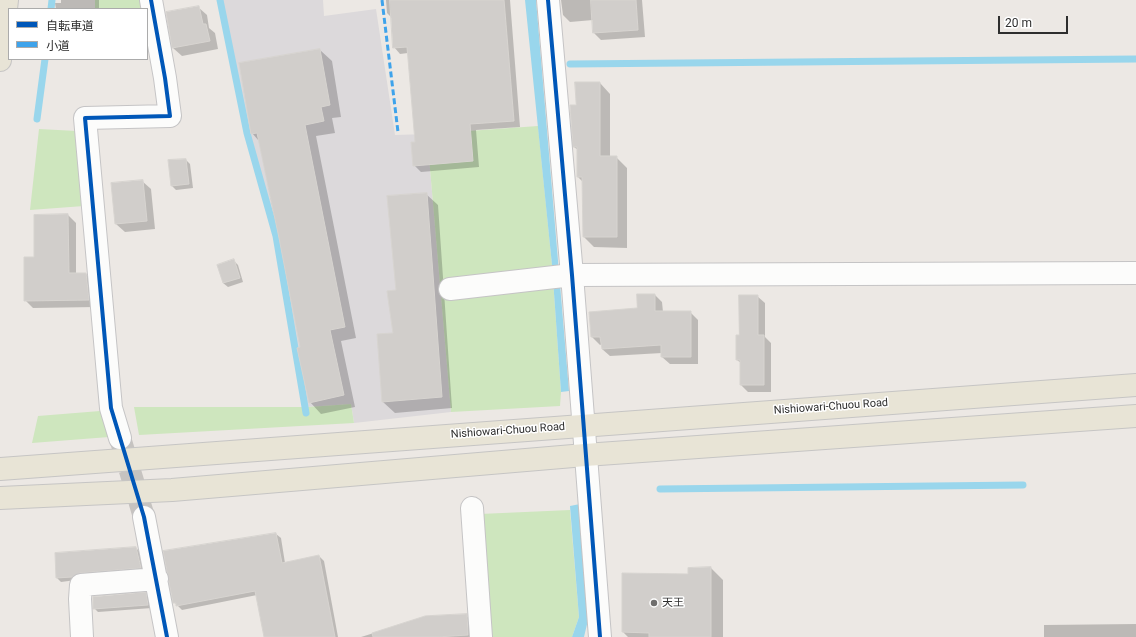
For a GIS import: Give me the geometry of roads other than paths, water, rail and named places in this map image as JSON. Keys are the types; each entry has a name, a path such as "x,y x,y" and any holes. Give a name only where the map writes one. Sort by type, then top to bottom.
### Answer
{"main road":[{"path":"0,60 7,0"},
{"name":"Nishiowari-Chuou Road","path":"0,469 1136,385"},
{"path":"0,498 172,490 585,455 1136,416"}],"street":[{"path":"120,438 111,408 85,118 170,116 165,78 151,0"},
{"path":"548,0 562,276 584,425 585,455 600,637"},
{"path":"450,290 562,276 1136,273"},
{"path":"472,508 481,637"},
{"path":"144,517 167,637"},
{"path":"82,637 80,599 81,585 157,579"}],"water":[{"path":"525,0 536,0 569,391 561,392 552,265"},
{"path":"580,504 588,620 584,637 572,637 579,617 570,506"}],"waterway":[{"path":"51,8 52,0"},
{"path":"220,0 247,133 276,236 306,413"},
{"path":"570,64 1136,59"},
{"path":"37,119 45,60"},
{"path":"660,489 1023,485"}],"tunnel":[{"path":"120,438 144,517"}],"place":[{"name":"天王","path":"654,603"}]}
